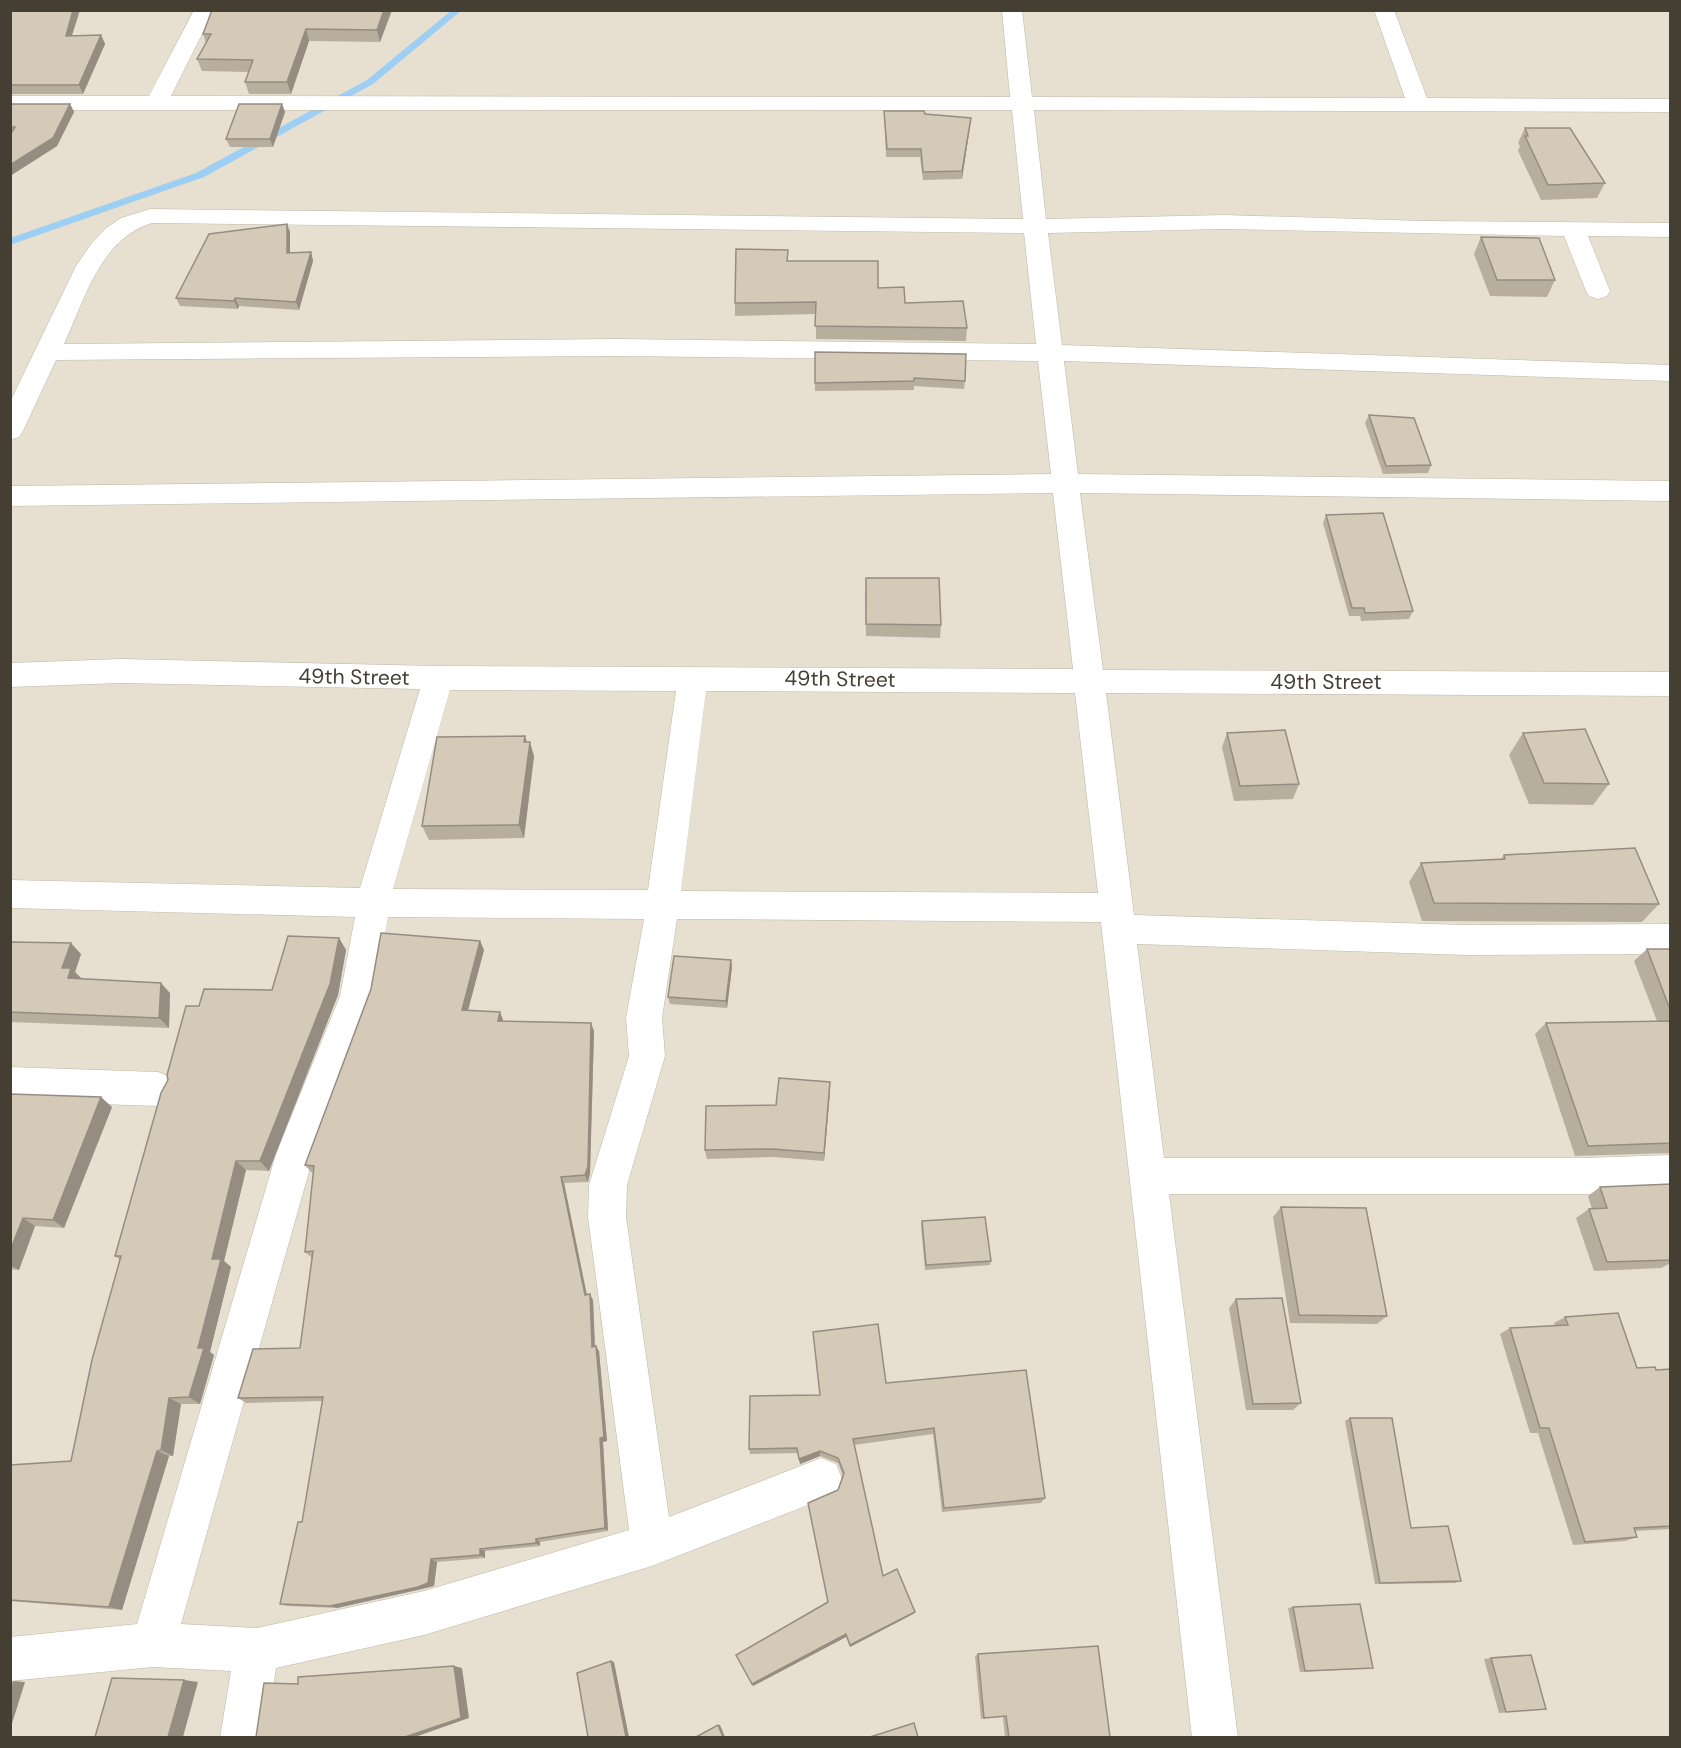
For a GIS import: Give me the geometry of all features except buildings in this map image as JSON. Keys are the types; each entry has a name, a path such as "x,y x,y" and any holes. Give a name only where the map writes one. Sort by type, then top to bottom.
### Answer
{"street":[{"path":"157,103 204,10"},
{"path":"1012,10 1065,483 1215,1737"},
{"path":"1384,10 1418,103"},
{"path":"10,103 1022,102 1671,105"},
{"path":"10,431 88,266 100,247 129,222 150,216 1035,226 1224,222 1671,230"},
{"path":"1573,229 1598,291"},
{"path":"47,352 576,347 809,348 1050,353 1671,373"},
{"path":"10,496 1065,483 1671,491"},
{"name":"49th Street","path":"10,675 122,671 438,678 1671,684"},
{"path":"153,1645 295,1154 357,996 374,903 438,678"},
{"path":"652,1545 607,1217 608,1185 647,1056 644,1018 693,678"},
{"path":"10,894 374,903 662,905 1117,919 1466,940 1671,939"},
{"path":"10,1084 158,1089"},
{"path":"1148,1176 1560,1176 1671,1173"},
{"path":"10,1659 153,1645 257,1650 424,1613 652,1545 821,1479"},
{"path":"243,1737 257,1650"}],"shaded area":[{"path":"11,11 1670,11 1670,1737 11,1737"}],"waterway":[{"path":"10,242 200,175 370,82 458,10"}]}
